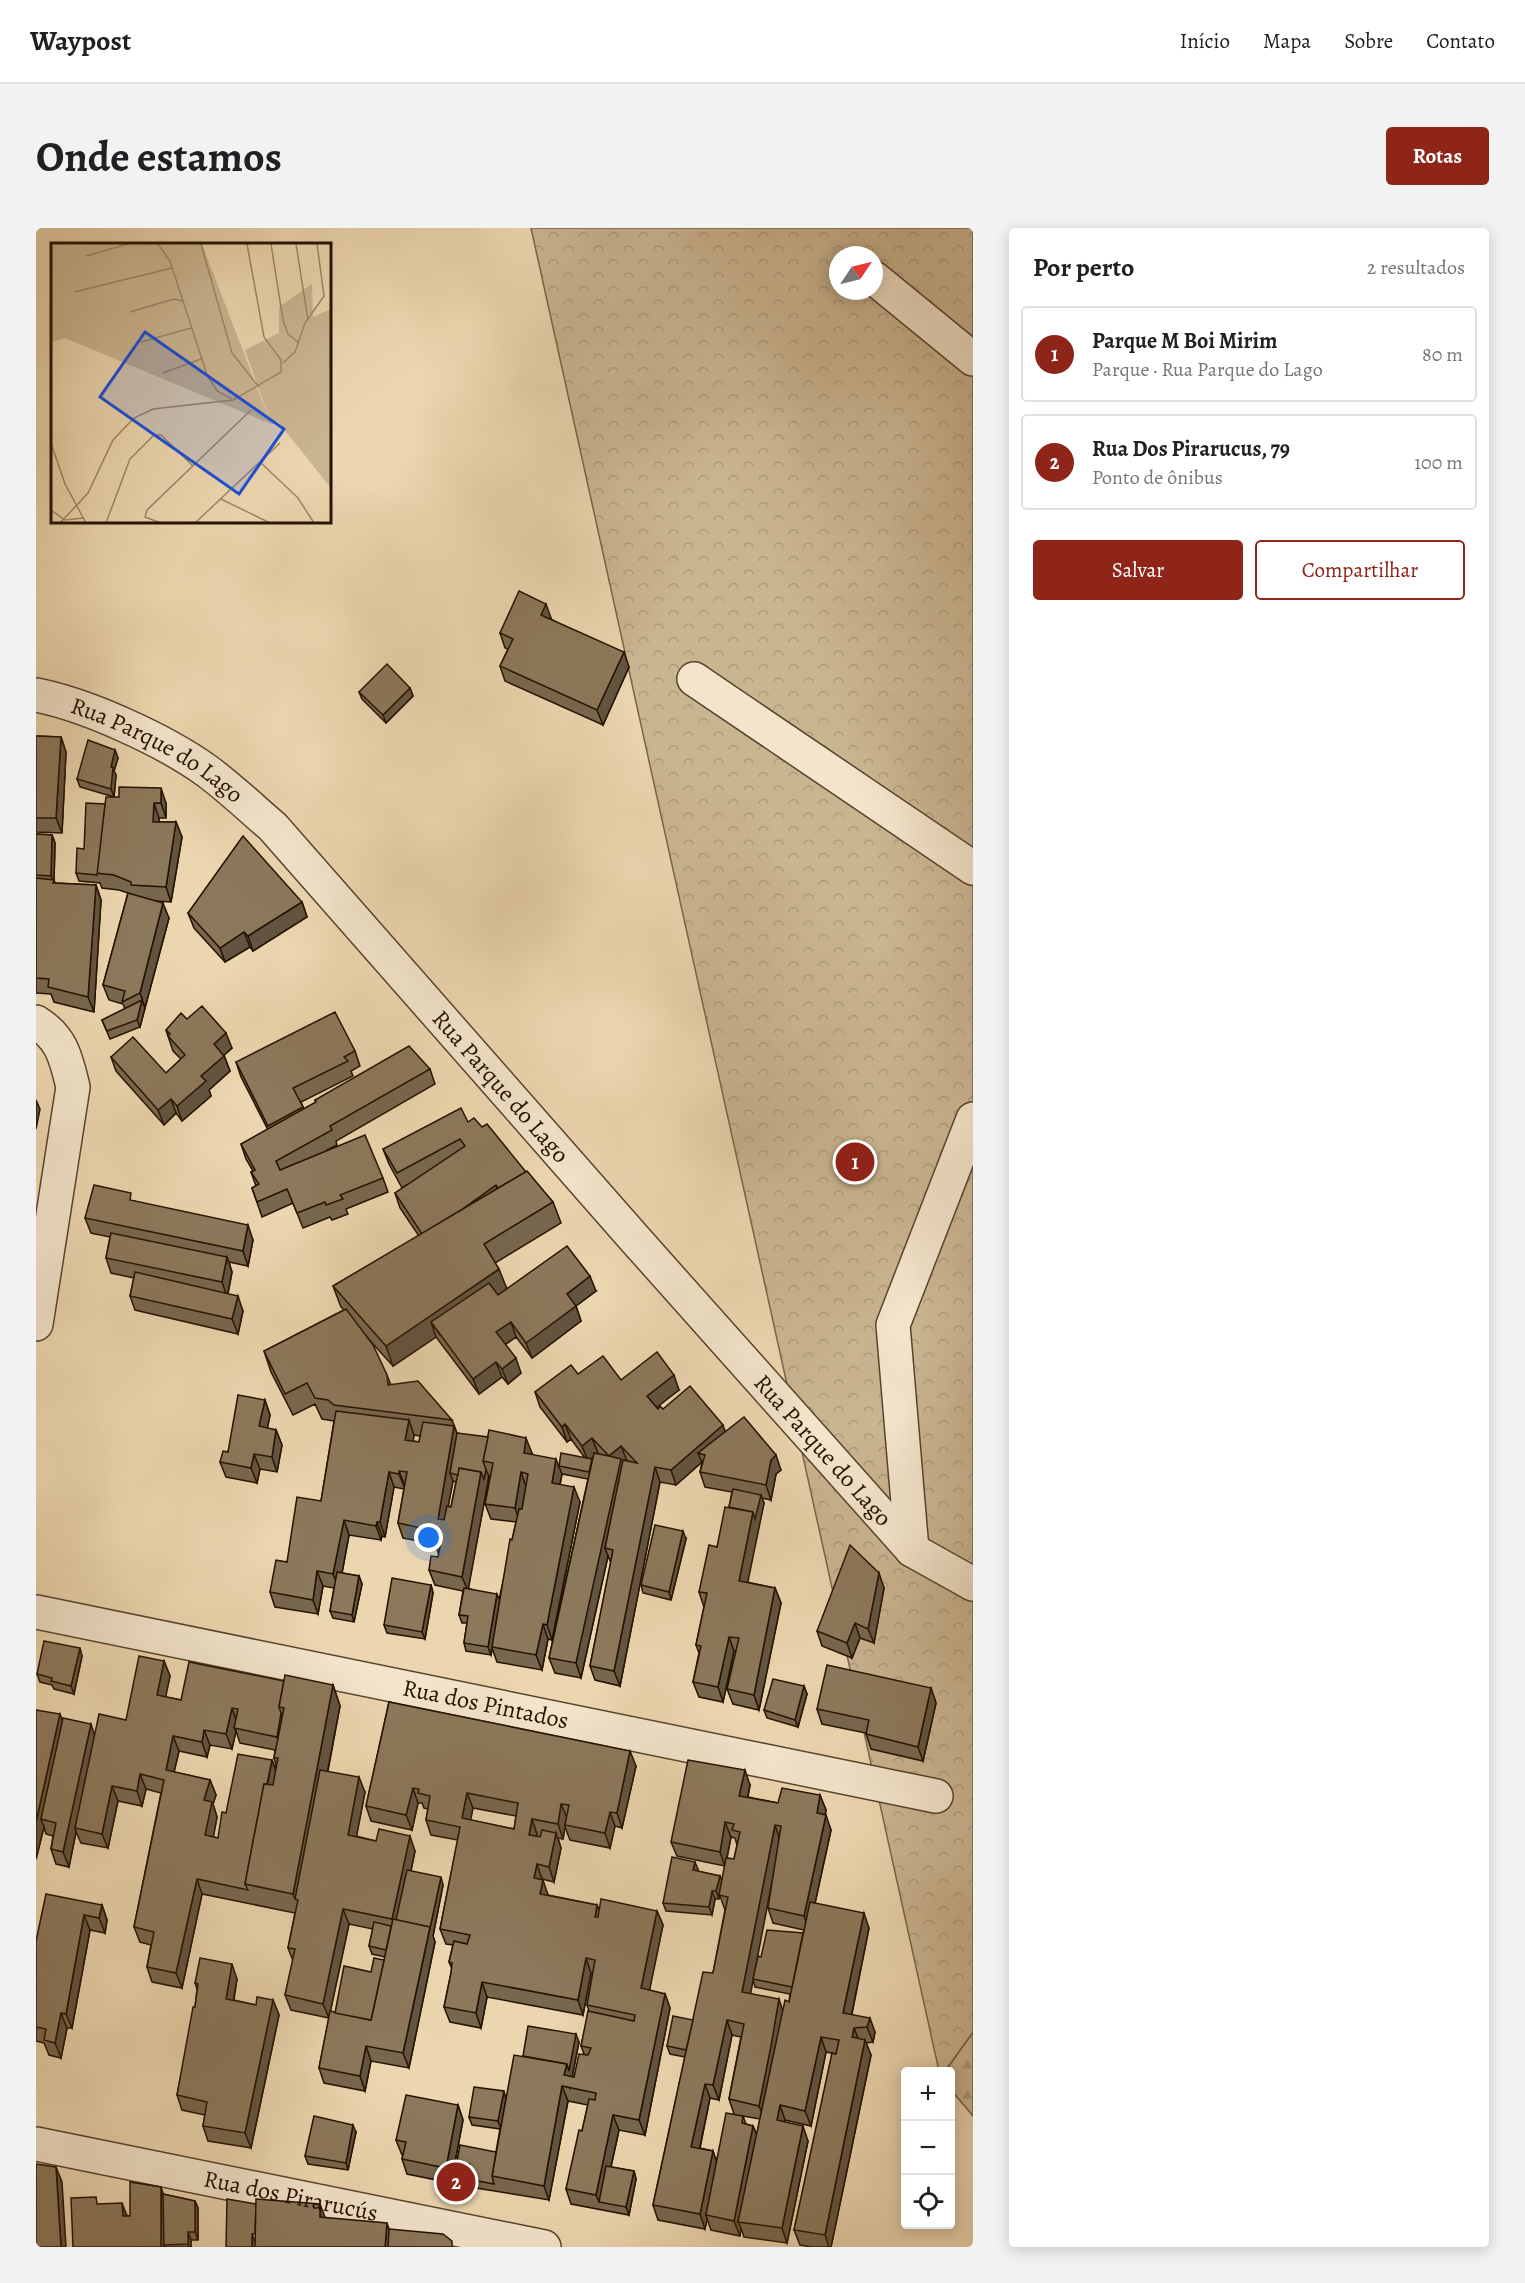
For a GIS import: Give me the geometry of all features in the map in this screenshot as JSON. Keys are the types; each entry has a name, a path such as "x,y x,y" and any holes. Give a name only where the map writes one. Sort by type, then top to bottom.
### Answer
{"street":[{"path":"883,285 973,359"},
{"path":"694,679 973,868"},
{"name":"Rua Parque do Lago","path":"36,695 62,700 149,737 207,771 273,827 912,1550 973,1584"},
{"path":"36,1022 51,1031 66,1056 73,1087 36,1324"},
{"path":"912,1550 893,1325 973,1119"},
{"name":"Rua dos Pintados","path":"36,1612 936,1796"},
{"name":"Rua dos Pirarucús","path":"36,2144 489,2241 544,2247"}],"green space":[{"path":"531,228 973,228 973,2032 948,2067 938,2067"},
{"path":"973,2032 973,2116 955,2095 955,2067 948,2067"}],"building":[{"path":"519,591 546,604 541,615 624,652 597,710 500,666 513,639 500,633"},
{"path":"387,664 410,688 383,715 359,692"},
{"path":"36,736 61,737 56,818 36,818"},
{"path":"88,740 115,750 111,767 113,767 111,789 77,779"},
{"path":"119,787 161,788 161,803 154,803 153,822 176,822 166,887 131,885 131,882 114,875 96,873 106,797 119,797"},
{"path":"86,803 105,804 97,875 76,873 77,848 84,849"},
{"path":"36,834 52,835 51,876 36,875"},
{"path":"243,836 302,902 248,936 244,932 220,948 188,913"},
{"path":"36,878 54,880 53,883 96,885 88,997 48,987 49,979 36,978"},
{"path":"128,893 163,903 140,993 122,1002 125,991 103,985"},
{"path":"142,1000 137,1020 107,1031 102,1020"},
{"path":"202,1006 226,1033 214,1044 224,1056 201,1076 206,1081 177,1106 171,1099 158,1110 111,1057 133,1037 166,1073 185,1055 168,1036 170,1034 166,1030 181,1013 187,1019"},
{"path":"335,1012 355,1051 344,1057 348,1061 293,1088 303,1107 268,1126 236,1062"},
{"path":"409,1046 430,1069 330,1126 332,1130 276,1161 280,1170 365,1135 383,1178 340,1195 343,1199 326,1205 325,1202 297,1213 287,1189 257,1202 252,1188 259,1184 251,1172 255,1170 241,1144"},
{"path":"461,1108 468,1122 474,1118 482,1127 487,1124 526,1172 498,1188 496,1185 422,1234 395,1193 465,1146 460,1139 397,1173 383,1149"},
{"path":"527,1171 553,1202 484,1244 499,1269 386,1346 333,1286"},
{"path":"94,1185 131,1193 130,1200 248,1225 243,1251 85,1218"},
{"path":"111,1233 227,1257 222,1282 106,1258"},
{"path":"567,1246 590,1276 567,1294 576,1306 526,1343 511,1322 496,1332 516,1358 502,1369 496,1362 473,1379 431,1322 489,1283 498,1295"},
{"path":"135,1272 238,1296 232,1319 130,1296"},
{"path":"346,1309 373,1345 387,1375 388,1385 418,1381 452,1420 334,1405 328,1400 315,1398 307,1383 285,1394 264,1351"},
{"path":"657,1352 674,1375 647,1396 658,1409 660,1406 663,1409 690,1386 723,1425 671,1470 655,1467 614,1671 590,1666 613,1550 605,1548 623,1460 637,1463 621,1446 609,1456 592,1438 582,1446 565,1424 562,1427 535,1392 571,1365 578,1374 603,1356 621,1380"},
{"path":"238,1395 265,1400 259,1426 276,1430 272,1457 254,1454 251,1468 220,1462 223,1451 228,1452"},
{"path":"336,1411 409,1420 405,1440 419,1442 423,1422 454,1426 438,1519 444,1520 447,1506 451,1507 459,1468 481,1472 462,1577 429,1570 431,1556 438,1557 441,1542 434,1541 436,1531 398,1523 407,1472 399,1471 399,1474 389,1472 380,1522 377,1522 376,1526 344,1520 333,1574 317,1571 313,1600 270,1592 276,1560 287,1562 297,1497 321,1501"},
{"path":"744,1417 776,1455 771,1460 766,1485 700,1472 705,1455 698,1453"},
{"path":"489,1430 526,1438 524,1453 556,1459 552,1483 574,1487 547,1625 543,1624 536,1655 492,1647 510,1539 512,1540 519,1509 522,1509 528,1474 521,1472 515,1508 485,1504 493,1463 483,1461"},
{"path":"457,1433 488,1437 483,1461 486,1470 484,1479 481,1472 459,1468 458,1475 450,1473"},
{"path":"561,1453 592,1459 589,1472 559,1466"},
{"path":"594,1453 621,1459 576,1663 549,1658"},
{"path":"733,1489 761,1495 755,1519 753,1512 729,1507"},
{"path":"725,1507 753,1512 739,1581 775,1588 754,1695 727,1689 739,1638 729,1637 718,1687 693,1682 701,1646 696,1645 707,1593 699,1592 709,1545 717,1547"},
{"path":"655,1525 683,1531 669,1592 641,1585"},
{"path":"850,1545 879,1573 868,1629 855,1623 847,1643 817,1631"},
{"path":"337,1572 359,1576 352,1615 330,1611"},
{"path":"392,1578 431,1585 422,1632 384,1625"},
{"path":"464,1588 497,1594 488,1647 464,1643 468,1616 459,1615"},
{"path":"44,1641 80,1648 71,1686 51,1681 52,1678 37,1674"},
{"path":"139,1656 164,1661 157,1695 181,1700 189,1662 284,1681 277,1737 234,1728 238,1709 232,1708 226,1734 204,1730 202,1742 173,1736 166,1770 210,1780 204,1800 212,1802 205,1835 218,1838 222,1812 226,1813 238,1754 272,1760 267,1784 264,1784 245,1884 248,1890 197,1879 176,1973 147,1967 154,1932 134,1927 164,1780 140,1774 137,1791 112,1786 102,1834 75,1828 99,1714 126,1720"},
{"path":"827,1665 931,1688 918,1747 866,1734 869,1720 817,1709"},
{"path":"285,1675 333,1685 293,1894 245,1884 264,1784 273,1785 278,1758 274,1758 284,1708 279,1707"},
{"path":"773,1679 804,1686 795,1720 764,1710"},
{"path":"389,1702 630,1751 617,1813 610,1812 605,1833 565,1825 569,1805 561,1804 558,1824 532,1819 529,1835 540,1837 542,1830 556,1833 549,1867 537,1864 534,1878 543,1880 540,1894 597,1905 595,1917 598,1917 601,1899 657,1911 641,1988 665,1994 639,2120 613,2115 596,2195 566,2189 579,2130 582,2131 589,2099 595,2100 596,2093 562,2086 544,2186 492,2176 514,2055 567,2064 564,2075 574,2077 579,2054 588,2055 591,2048 581,2046 588,2011 634,2021 635,2015 587,2005 595,1960 586,1958 578,2000 482,1982 476,2013 444,2007 451,1973 452,1963 449,1962 454,1941 467,1944 470,1935 440,1929 460,1827 426,1820 430,1796 418,1793 419,1789 413,1788 406,1815 366,1806","holes":["467,1793 518,1803 514,1829 462,1818"]},
{"path":"36,1710 60,1714 36,1822"},
{"path":"63,1718 91,1724 63,1852 51,1849 56,1823 41,1819"},
{"path":"688,1760 745,1770 739,1796 778,1803 782,1788 820,1795 817,1813 826,1815 804,1916 768,1908 781,1826 775,1825 742,1992 779,1999 771,2046 759,2106 729,2099 744,2024 727,2020 713,2085 705,2084 691,2147 713,2151 700,2214 653,2205 703,1972 713,1973 728,1897 719,1895 726,1858 734,1859 740,1832 732,1830 734,1824 725,1822 720,1852 671,1842"},
{"path":"320,1770 359,1777 348,1835 376,1841 379,1829 410,1836 392,1919 343,1909 323,2004 285,1995 295,1949 288,1948 298,1900 295,1899"},
{"path":"672,1857 695,1862 693,1870 720,1876 716,1891 712,1891 709,1907 663,1903"},
{"path":"407,1870 441,1877 430,1928 396,1920"},
{"path":"46,1894 102,1905 99,1918 84,1915 66,2014 61,2013 55,2043 44,2040 46,2029 36,2027 36,1941"},
{"path":"810,1902 864,1913 843,2013 870,2018 867,2027 854,2028 852,2037 865,2040 825,2235 794,2230 832,2053 836,2054 839,2040 821,2037 805,2111 780,2105 777,2120 803,2126 782,2228 738,2222 785,2000 789,2002"},
{"path":"393,1919 430,1927 403,2053 366,2046 360,2076 319,2068 330,2011 371,2020"},
{"path":"374,1922 391,1926 386,1950 369,1946"},
{"path":"767,1930 803,1933 792,1987 753,1979"},
{"path":"200,1958 232,1964 226,1999 256,2005 257,1997 273,2000 245,2133 203,2126 207,2102 177,2095 193,2007 195,2007 198,1984 195,1983"},
{"path":"374,1958 384,1960 371,2020 335,2013 344,1966 371,1972"},
{"path":"673,2016 693,2020 686,2050 667,2046"},
{"path":"528,2026 576,2034 569,2071 567,2064 523,2056"},
{"path":"474,2087 504,2091 498,2121 469,2117"},
{"path":"406,2095 458,2105 446,2168 402,2159 406,2142 396,2140"},
{"path":"726,2113 743,2116 742,2123 753,2126 734,2221 706,2215"},
{"path":"314,2116 353,2125 346,2163 305,2156"},
{"path":"460,2145 496,2152 492,2176 494,2184 467,2179 470,2164 457,2161"},
{"path":"36,2164 56,2167 61,2247 36,2247"},
{"path":"606,2166 634,2171 626,2207 599,2202"},
{"path":"130,2182 161,2187 161,2247 73,2247 71,2198 96,2197 97,2204 122,2203 123,2216 130,2216"},
{"path":"163,2194 195,2201 195,2232 188,2232 188,2244 164,2245"},
{"path":"227,2199 256,2204 252,2247 226,2247"},
{"path":"256,2199 320,2204 320,2217 387,2223 385,2247 255,2247"},
{"path":"389,2229 443,2234 452,2241 452,2247 388,2247"}],"place":[{"name":"Parque M Boi Mirim","path":"855,1162"},
{"name":"Rua Dos Pirarucus, 79","path":"456,2182"}]}
